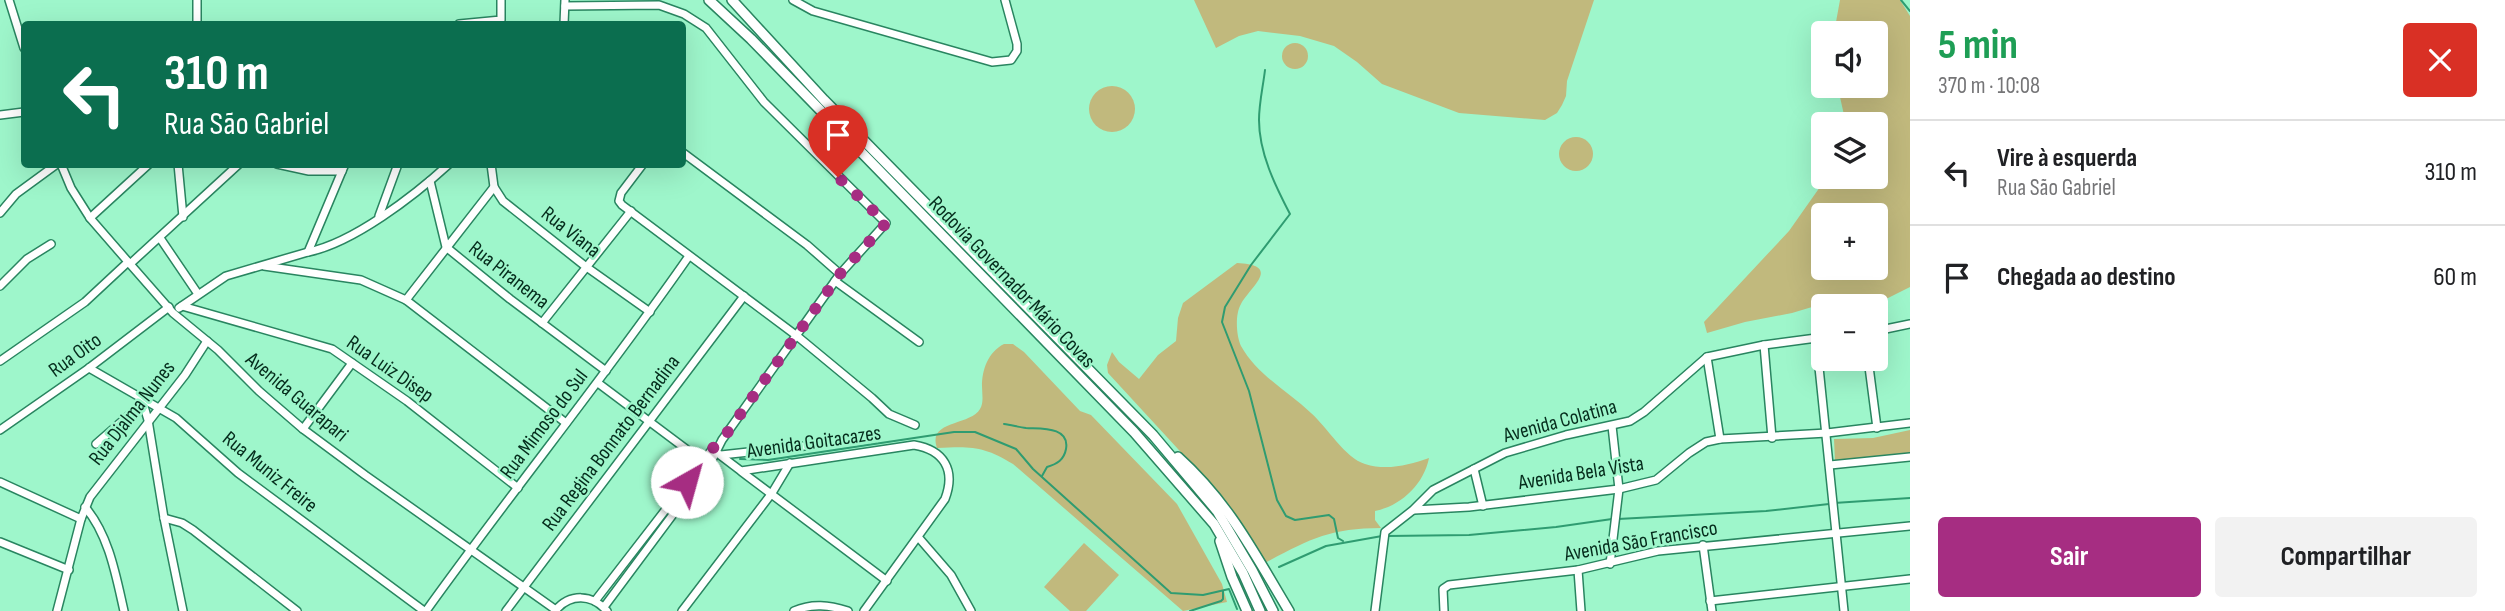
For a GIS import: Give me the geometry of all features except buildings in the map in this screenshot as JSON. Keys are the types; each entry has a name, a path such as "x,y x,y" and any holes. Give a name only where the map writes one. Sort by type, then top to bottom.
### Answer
{"main road":[{"name":"Rodovia Governador Mário Covas","path":"709,0 751,39 1124,422 1252,569 1260,611"},
{"name":"Rodovia Governador Mário Covas","path":"732,0 834,110 1153,435 1217,511 1252,569 1273,611"},
{"path":"1214,524 1246,608"},
{"path":"1252,569 1278,593 1289,611"}],"street":[{"path":"9,0 21,38"},
{"path":"197,0 197,21"},
{"path":"501,21 502,0"},
{"path":"793,0 825,15 992,62 1011,61 1017,51 1005,0"},
{"path":"564,21 565,3 659,5 684,14 706,29 764,102 886,223 840,274 722,440 717,452 595,601"},
{"path":"0,115 21,112"},
{"path":"686,155 807,245 840,274"},
{"path":"0,213 16,194 53,168"},
{"name":"Avenida Guarapari","path":"61,168 90,218 171,310 303,429 555,610"},
{"path":"90,218 145,168"},
{"path":"178,168 183,217"},
{"path":"0,361 85,302 183,217 234,168"},
{"path":"295,168 309,171 343,168 308,252"},
{"path":"378,217 396,168"},
{"name":"Rua Oito","path":"0,430 171,310 226,276 333,245 378,217 445,168"},
{"path":"406,300 494,187 492,168"},
{"path":"640,168 620,197 620,203 797,336 889,414 915,425"},
{"name":"Rua Piranema","path":"430,181 446,247 606,370"},
{"name":"Rua Viana","path":"494,187 496,194 503,201 585,267 650,312"},
{"path":"542,323 631,211"},
{"path":"160,237 198,295"},
{"path":"0,286 27,259 51,244"},
{"name":"Rua Mimoso do Sul","path":"425,611 598,383 689,256"},
{"path":"264,266 361,280 406,300 566,423"},
{"path":"835,282 919,342"},
{"name":"Rua Regina Bonnato Bernadina","path":"506,611 744,296"},
{"name":"Rua Luiz Disep","path":"181,306 332,349 407,401 518,488"},
{"path":"1888,329 1910,324"},
{"name":"Avenida Colatina","path":"1376,611 1385,532 1433,490 1505,453 1566,435 1630,421 1707,357 1764,345 1811,339"},
{"name":"Rua Djalma Nunes","path":"85,507 207,341"},
{"path":"1764,345 1772,438"},
{"path":"1707,357 1720,439"},
{"path":"303,429 352,363"},
{"name":"Rua Muniz Freire","path":"89,368 176,418 258,488 425,611"},
{"path":"1822,371 1833,513 1844,611"},
{"path":"1870,371 1877,428"},
{"path":"598,383 706,464"},
{"path":"96,444 142,399 183,611"},
{"name":"Avenida Bela Vista","path":"1413,510 1483,506 1619,489 1656,480 1706,442 1720,439 1772,438 1910,423"},
{"path":"1610,564 1619,489 1612,426"},
{"path":"717,452 814,445"},
{"name":"Avenida Goitacazes","path":"717,452 741,471 914,445 928,447 945,462 950,487 919,538"},
{"path":"1830,465 1910,457"},
{"path":"682,611 772,493 790,463"},
{"path":"555,610 576,598 595,601 606,609 706,464"},
{"path":"1474,469 1483,506"},
{"path":"741,471 887,581"},
{"path":"0,482 82,519"},
{"path":"57,611 85,507"},
{"path":"85,507 96,522 108,549 124,611"},
{"path":"163,518 182,523 297,611"},
{"name":"Avenida São Francisco","path":"1444,611 1443,589 1449,585 1578,570 1658,551 1703,545 1910,526"},
{"path":"864,611 919,538 951,575 971,611"},
{"path":"0,542 69,570"},
{"path":"1703,545 1712,611"},
{"path":"1578,570 1581,611"},
{"path":"1710,601 1910,579"},
{"path":"794,611 808,605 848,611"}],"shaded area":[{"path":"1194,0 1594,0 1567,81 1566,96 1557,113 1545,120 1459,113 1382,84 1334,46 1300,36 1258,31 1239,36 1216,48"},
{"path":"1840,0 1900,0 1910,16 1910,287 1888,298 1888,294 1811,294 1811,307 1707,333 1704,322 1789,231 1819,189 1888,189 1888,112 1843,112 1841,98 1888,98 1888,21 1836,21"},
{"path":"1295,43 1304,47 1308,56 1304,65 1295,69 1286,65 1282,56 1286,47"},
{"path":"1112,86 1128,93 1135,109 1128,125 1112,132 1096,125 1089,109 1096,93"},
{"path":"1576,137 1588,142 1593,154 1588,166 1576,171 1564,166 1559,154 1564,142"},
{"path":"1237,263 1251,265 1261,272 1260,278 1241,304 1237,319 1241,346 1255,366 1311,413 1343,449 1358,461 1373,466 1390,467 1429,458 1422,477 1410,492 1394,504 1375,511 1375,520 1381,528 1347,530 1319,537 1263,564 1224,499 1108,373 1107,365 1112,352 1119,362 1139,379 1158,355 1176,341 1178,318 1183,303"},
{"path":"1004,344 1013,344 1024,352 1080,411 1091,415 1177,504 1222,584 1227,602 1183,611 1013,464 977,448 937,448 938,432 968,418 980,409 985,368 990,357"},
{"path":"1910,430 1910,453 1835,462 1834,439 1873,438"},
{"path":"1084,543 1119,575 1086,611 1070,611 1044,587"}],"waterway":[{"path":"1901,0 1910,11"},
{"path":"1265,70 1259,114 1262,145 1290,214 1251,265 1225,307 1222,322 1249,391 1277,500 1286,516 1295,520 1329,515 1334,519 1338,538 1343,541"},
{"path":"1004,424 1053,430 1063,436 1066,442 1064,456 1047,467 1042,476"},
{"path":"740,459 768,460 954,432 975,432 1016,449 1033,469 1171,593 1203,595 1229,589 1237,609"},
{"path":"1834,503 1910,498"},
{"path":"1618,519 1766,511 1829,504"},
{"path":"1388,536 1469,535 1612,519"},
{"path":"1279,567 1326,546 1382,536"},
{"path":"1190,611 1221,601 1223,591"}],"route":[{"path":"687,482 722,440 840,274 886,223 838,177"}]}
